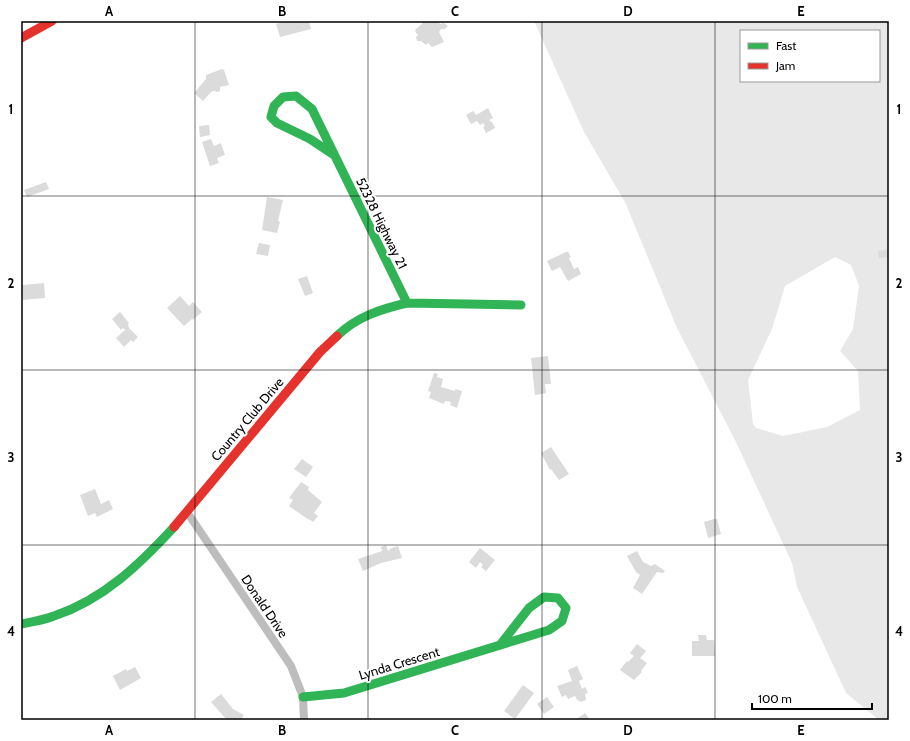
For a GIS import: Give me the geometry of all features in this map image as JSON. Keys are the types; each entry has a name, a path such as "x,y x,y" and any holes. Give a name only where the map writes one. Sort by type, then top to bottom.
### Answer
{"street":[{"path":"21,38 52,21"},
{"name":"52328 Highway 21","path":"334,155 310,139 277,123 271,117 274,106 283,97 296,96 312,109 407,303"},
{"name":"Country Club Drive","path":"21,624 49,618 91,601 109,590 140,563 187,512 331,340 363,317 390,307 407,303 521,305"},
{"name":"Donald Drive","path":"187,512 291,666 303,697 304,720"},
{"name":"Lynda Crescent","path":"303,697 344,693 549,630 562,621 566,608 558,598 544,597 529,608 500,645"}],"shaded area":[{"path":"534,21 889,21 889,720 879,720 846,693 797,587 792,563 735,440 677,328 625,202 584,132","holes":["835,257 851,265 859,286 853,329 840,351 858,371 860,410 827,427 783,436 756,428 753,424 748,380 772,329 785,286"]}],"building":[{"path":"287,21 309,21 311,29 280,37 276,24"},
{"path":"425,21 438,21 440,24 444,23 448,26 445,29 441,29 439,32 444,42 432,47 428,43 426,45 421,41 417,41 416,37 418,35 415,30"},
{"path":"222,69 224,70 229,85 220,87 220,91 212,91 203,101 194,93 206,79 206,75"},
{"path":"488,108 493,118 489,120 495,128 486,133 483,123 480,125 477,121 471,124 466,115 473,111 476,115"},
{"path":"209,125 210,135 200,137 199,126"},
{"path":"211,139 214,146 221,143 225,155 217,158 219,163 210,166 202,142"},
{"path":"46,182 49,189 27,197 24,190"},
{"path":"267,197 283,200 277,233 262,230"},
{"path":"259,243 270,245 268,256 256,254"},
{"path":"889,249 889,257 879,258 878,251"},
{"path":"568,252 571,257 569,258 574,269 578,267 581,274 568,281 560,267 552,271 547,261"},
{"path":"307,276 313,293 305,296 298,279"},
{"path":"44,283 45,298 23,300 22,285"},
{"path":"180,296 189,306 193,302 202,312 184,326 167,308"},
{"path":"120,312 129,323 129,328 138,337 133,342 131,340 124,347 116,338 125,330 123,328 121,330 112,319"},
{"path":"548,356 551,384 545,384 546,393 535,395 531,358"},
{"path":"434,373 438,374 437,377 443,379 441,387 455,391 455,389 462,391 457,408 450,405 451,402 445,401 444,404 429,398 431,392 428,391"},
{"path":"551,447 569,474 559,480 551,469 550,470 541,453"},
{"path":"302,459 313,467 306,477 294,469"},
{"path":"301,482 309,487 308,490 322,502 314,513 318,516 313,522 289,506 293,500 289,498"},
{"path":"95,489 101,504 109,500 113,509 97,517 95,513 88,516 80,495"},
{"path":"717,519 721,534 708,538 704,522"},
{"path":"386,545 388,551 390,550 389,549 398,546 402,558 381,563 363,571 358,559 382,551 381,547"},
{"path":"480,548 495,560 486,571 481,567 483,565 480,562 476,568 469,562"},
{"path":"637,551 643,562 651,566 655,564 665,571 663,573 657,572 642,594 633,588 640,575 636,572 627,556"},
{"path":"698,635 706,635 707,640 714,640 715,656 692,656 692,641 699,641"},
{"path":"637,644 646,651 640,658 647,663 641,671 642,672 634,680 620,670 627,661 628,662 634,656 630,653"},
{"path":"577,666 583,679 579,681 582,689 585,687 588,693 585,694 586,700 580,702 575,696 568,699 566,695 562,697 557,686 572,681 568,670"},
{"path":"135,667 141,678 120,690 113,676 126,669 127,671"},
{"path":"523,685 534,693 515,719 504,711"},
{"path":"221,694 233,709 244,715 241,720 227,720 211,702"},
{"path":"547,697 554,707 544,714 537,704"},
{"path":"585,713 590,720 575,720"}],"traffic: fast":[{"path":"334,155 310,139 277,123 271,117 274,106 283,97 296,96 312,109 407,303"},
{"path":"337,336 344,329 369,315 407,303 521,305"},
{"path":"21,624 46,619 72,609 105,591 134,567 174,527"},
{"path":"303,697 344,693 549,630 562,621 566,608 558,598 544,597 529,608 500,645"}],"traffic: jam":[{"path":"21,38 52,21"},
{"path":"174,527 320,352 337,336"}]}
